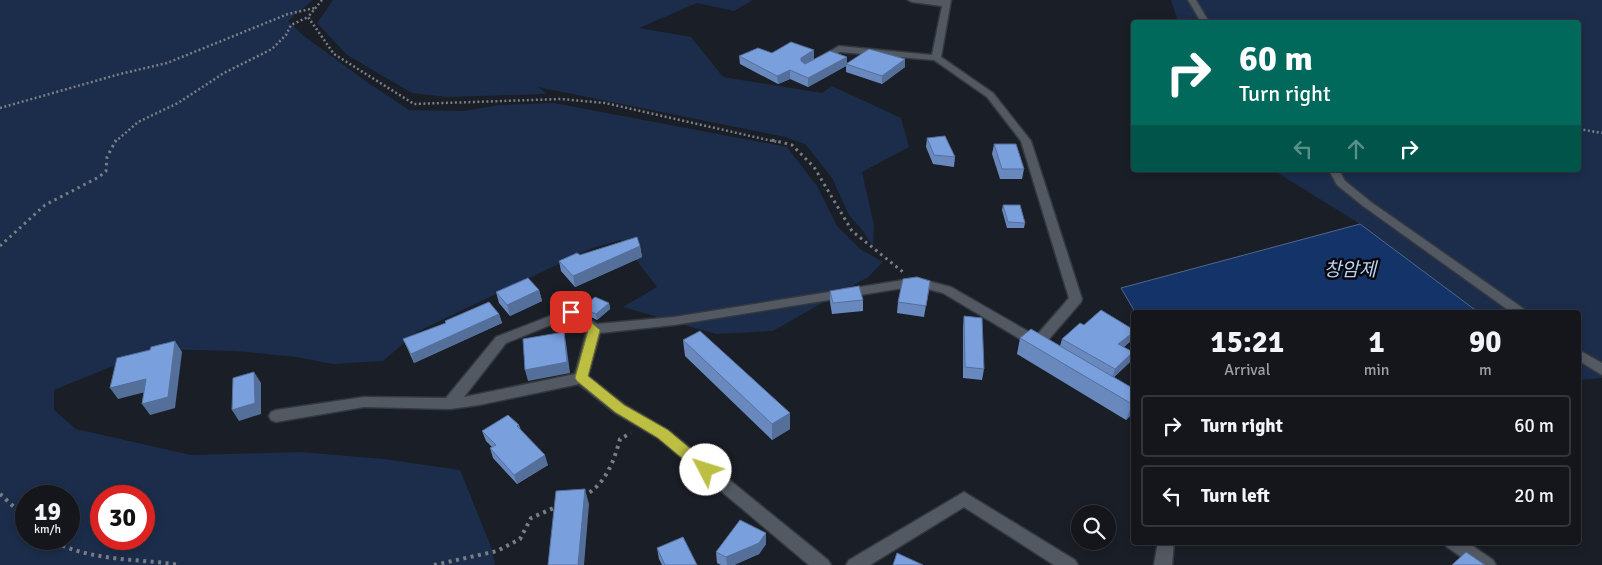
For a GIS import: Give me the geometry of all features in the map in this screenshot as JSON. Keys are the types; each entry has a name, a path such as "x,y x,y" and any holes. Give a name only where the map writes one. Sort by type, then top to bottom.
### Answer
{"street":[{"path":"912,0 946,2 936,58"},
{"path":"1192,0 1204,20"},
{"path":"814,63 839,49 936,58 990,95 1026,141 1076,300 1037,343"},
{"path":"1335,172 1341,183 1367,204 1516,310"},
{"path":"450,404 501,340 571,312 594,330 674,321 916,282 947,290 1054,352"},
{"path":"581,378 594,330"},
{"path":"1581,356 1602,370"},
{"path":"276,416 364,402 450,404 479,400 581,378"},
{"path":"581,378 620,409 663,434 822,565"},
{"path":"855,565 964,499 1069,565"},
{"path":"1163,565 1166,545"},
{"path":"1457,545 1487,565"}],"path":[{"path":"0,246 45,206 106,171 104,164 107,154 120,137 137,122 183,100 191,93 204,88 223,73 270,52 287,34 290,25 308,17 322,0"},
{"path":"0,108 85,83 167,63 288,14 315,8"},
{"path":"308,17 334,54 414,104 561,98 604,103 792,145 814,167 852,231 916,282"},
{"path":"1581,129 1602,133"},
{"path":"576,499 594,491 614,462 620,439 646,424"},
{"path":"0,494 15,508"},
{"path":"434,565 497,551 520,540 531,518 558,506"},
{"path":"65,550 92,561 180,565"}],"shaded area":[{"path":"0,0 313,0 288,21 304,36 409,110 463,111 500,105 554,103 787,147 817,186 837,226 860,249 883,262 868,277 773,331 716,334 623,307 657,287 621,240 592,248 417,332 383,361 333,364 296,357 236,351 155,349 54,390 54,410 76,429 191,455 300,452 384,459 460,470 492,549 495,565 0,565"},
{"path":"333,0 753,0 734,11 697,3 639,28 691,37 723,77 822,93 832,86 901,118 909,147 862,172 874,225 873,247 863,231 849,215 832,178 805,144 785,137 538,87 547,94 447,97 412,93 347,55 317,23"},
{"path":"1171,0 1602,0 1602,378 1581,380 1581,310 1475,310 1360,224 1276,172 1581,172 1581,20 1177,20"}],"water":[{"name":"창암제","path":"1360,224 1475,310 1134,310 1121,288"}],"building":[{"path":"791,42 814,50 801,58 801,61 805,64 830,51 847,57 808,78 790,70 777,76 739,56 758,48 772,53"},
{"path":"869,49 905,59 882,76 846,64"},
{"path":"945,136 955,157 934,155 927,138"},
{"path":"994,144 1016,144 1024,169 1002,169"},
{"path":"1003,205 1020,205 1025,223 1008,222"},
{"path":"637,237 640,246 573,276 559,261 577,253 580,255"},
{"path":"917,277 930,281 926,306 898,302 903,279"},
{"path":"528,278 539,290 507,305 496,292"},
{"path":"859,286 863,300 833,303 830,291"},
{"path":"595,297 609,303 596,314 582,308"},
{"path":"489,302 499,314 411,354 403,339 446,323 445,321"},
{"path":"1101,310 1131,328 1131,334 1118,344 1131,351 1131,354 1115,369 1062,339 1080,323 1084,325"},
{"path":"964,316 982,318 984,369 965,367"},
{"path":"1031,329 1131,387 1131,403 1020,338"},
{"path":"700,331 790,413 772,424 683,340"},
{"path":"564,332 567,362 525,370 523,339"},
{"path":"175,341 168,397 142,404 146,379 110,388 117,358 150,350 151,347"},
{"path":"254,372 255,403 232,410 233,378"},
{"path":"508,415 545,455 514,475 490,448 496,445 482,431"},
{"path":"585,489 578,565 548,565 556,491"},
{"path":"740,520 766,533 759,543 726,557 716,552"},
{"path":"683,537 697,565 665,565 657,548"},
{"path":"1466,552 1485,565 1452,565"},
{"path":"897,553 923,565 893,565"}],"route":[{"path":"571,312 594,330 581,378 620,409 663,434 706,470"}]}
